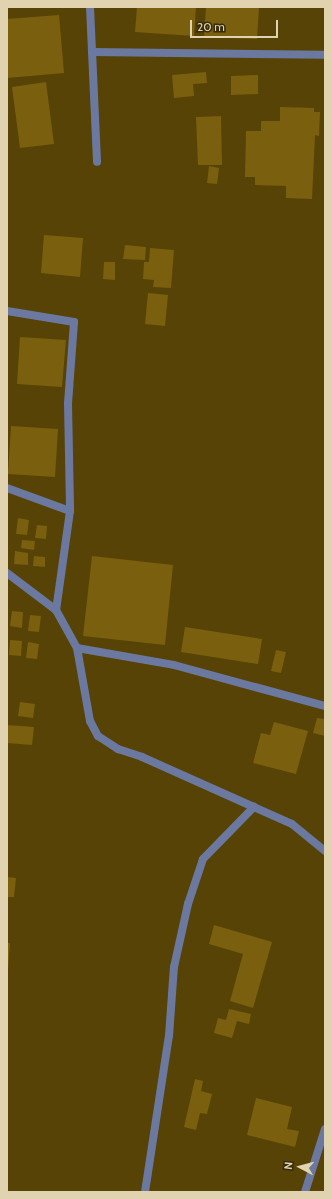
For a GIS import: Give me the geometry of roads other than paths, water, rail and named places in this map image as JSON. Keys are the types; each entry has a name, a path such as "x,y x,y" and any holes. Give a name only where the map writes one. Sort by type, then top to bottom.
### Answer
{"street":[{"path":"90,7 97,162"},
{"path":"92,52 325,55"},
{"path":"7,311 74,322 68,403 70,512 56,610"},
{"path":"7,488 70,512"},
{"path":"7,573 56,610 77,648 90,720 98,736 118,749 292,824 325,850"},
{"path":"77,648 174,665 325,706"},
{"path":"145,1192 169,1036 174,967 188,904 203,858 254,807"},
{"path":"305,1192 325,1129"}]}
